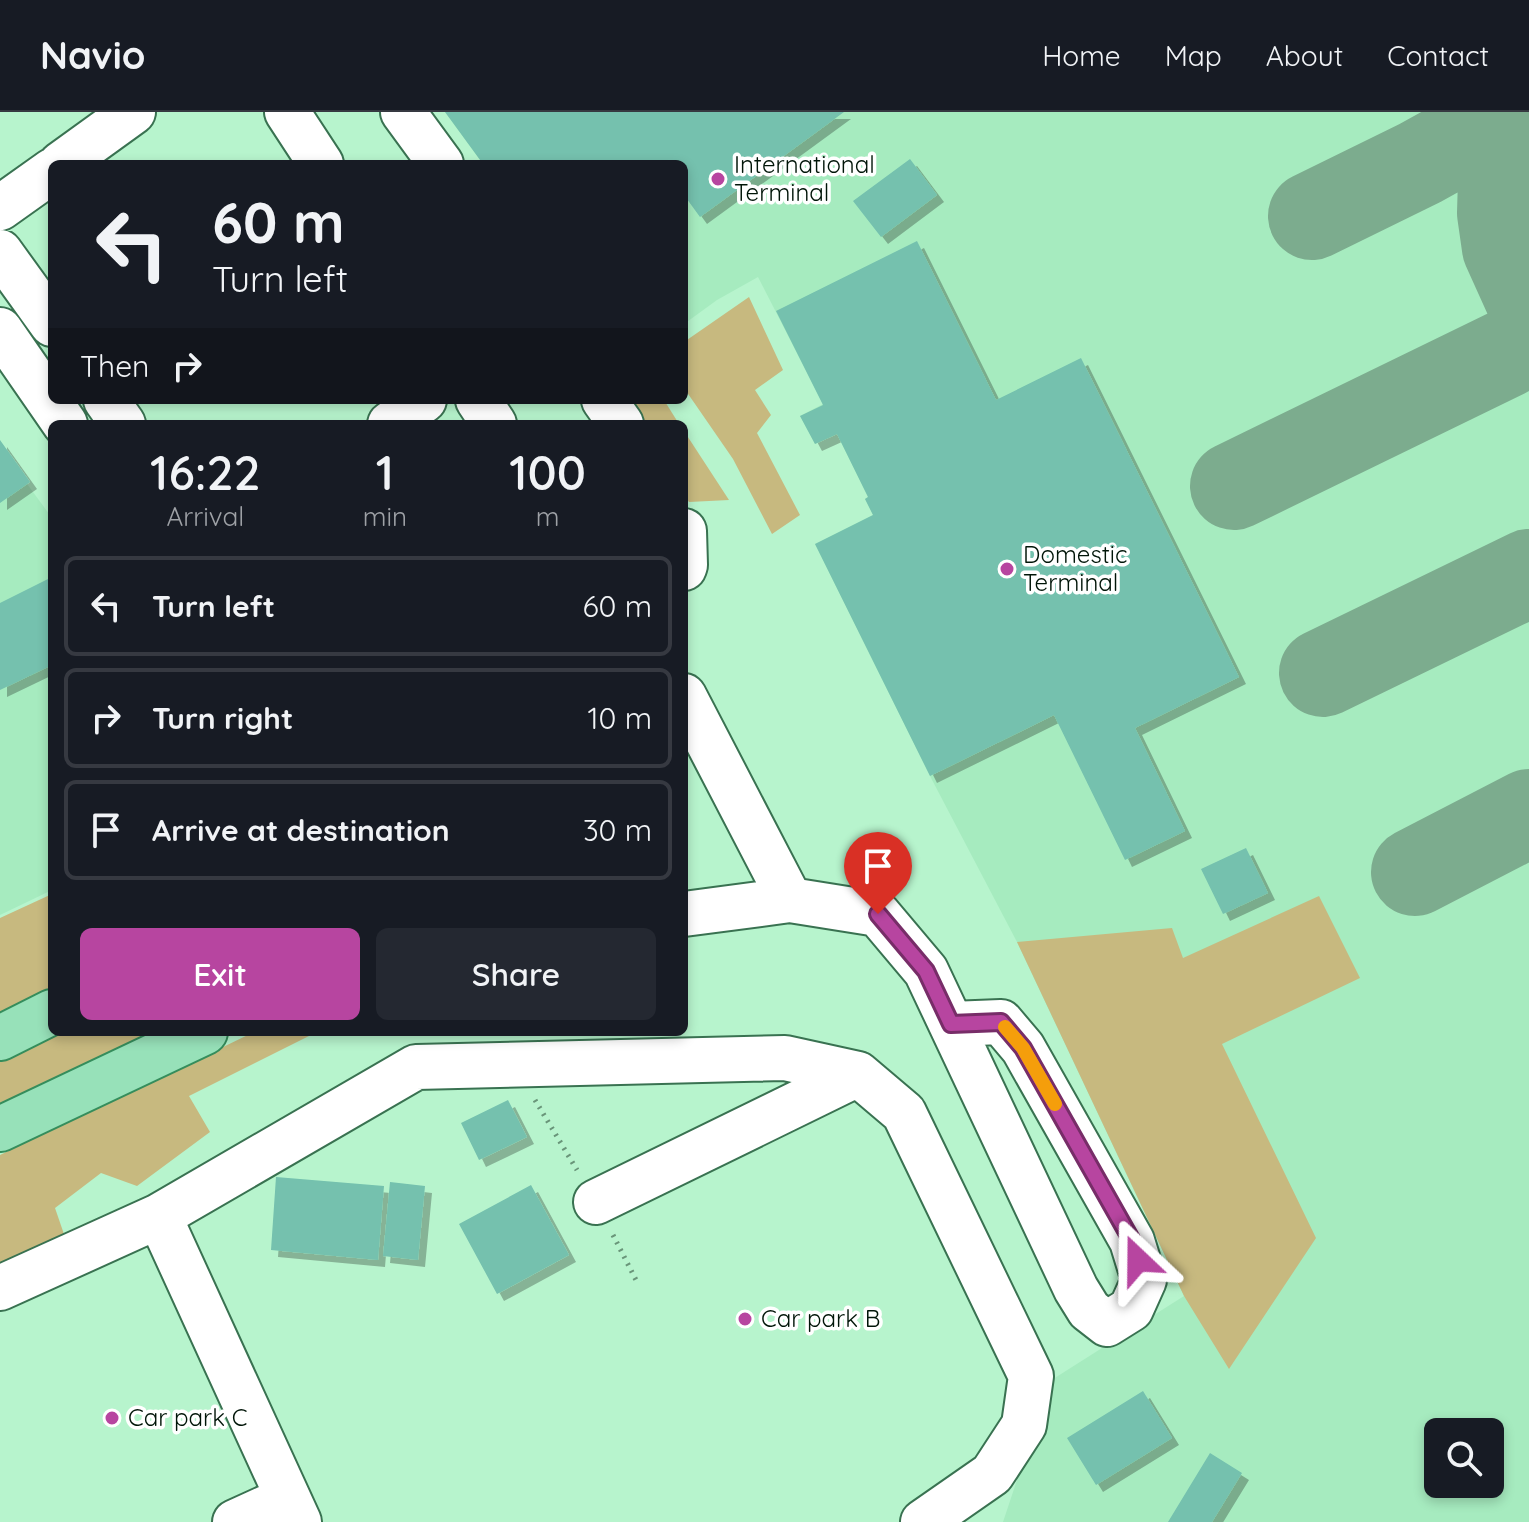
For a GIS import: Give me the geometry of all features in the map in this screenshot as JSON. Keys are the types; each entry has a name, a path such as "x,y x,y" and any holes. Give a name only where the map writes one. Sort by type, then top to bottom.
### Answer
{"main road":[{"path":"0,1038 48,1014"},
{"path":"0,1129 197,1036"}],"lane":[{"path":"67,160 133,112"},
{"path":"287,112 318,160"},
{"path":"403,112 438,160"},
{"path":"0,208 48,174"},
{"path":"0,252 48,318"},
{"path":"0,330 48,399"},
{"path":"396,420 418,404"},
{"path":"688,704 790,900"},
{"path":"688,913 790,900 878,914 926,971 951,1024 1076,1289 1089,1310 1107,1324 1131,1309 1144,1280 1132,1241 1023,1048 1001,1022 951,1024"},
{"path":"0,1288 159,1216 416,1067 785,1058 858,1074 904,1113 1031,1376 1024,1425 992,1474 923,1522"},
{"path":"596,1202 858,1074"},
{"path":"159,1216 294,1510 235,1522"}],"shaded area":[{"path":"445,112 1529,112 1529,1522 1003,1522 1050,1381 1184,1296 1017,942 930,776 815,544 873,515 865,499 868,497 837,434 815,444 800,416 823,404 758,277 688,321 688,160 480,160"},
{"path":"749,297 783,370 755,390 771,415 757,433 800,515 772,534 733,459 688,394 688,339"},
{"path":"620,404 666,404 676,420 631,420"},
{"path":"688,437 729,500 688,501"},
{"path":"0,447 48,513 48,892 0,915"},
{"path":"48,896 48,1003 0,1028 0,918"},
{"path":"1319,896 1360,978 1222,1044 1316,1238 1229,1369 1184,1296 1017,942 1172,928 1183,958"},
{"path":"48,1034 150,1036 0,1109 0,1058"},
{"path":"246,1036 309,1036 189,1096 210,1132 137,1186 101,1173 55,1208 66,1240 0,1270 0,1155"}],"building":[{"name":"International Terminal","path":"445,112 844,112 700,217 688,200 688,160 480,160"},
{"path":"910,159 937,195 881,237 853,201"},
{"name":"Domestic Terminal","path":"917,241 996,400 1081,358 1239,677 1135,728 1185,831 1125,860 1054,715 930,776 815,544 873,515 865,499 868,497 837,434 815,444 800,416 823,405 776,311"},
{"path":"0,440 30,482 0,503"},
{"path":"48,579 48,667 0,690 0,603"},
{"path":"1246,848 1268,893 1223,914 1201,869"},
{"path":"508,1100 527,1137 479,1160 461,1123"},
{"path":"276,1177 384,1186 378,1260 271,1250"},
{"path":"390,1182 425,1186 418,1260 383,1256"},
{"path":"531,1185 569,1255 497,1294 459,1224"},
{"path":"1143,1391 1172,1438 1096,1485 1067,1438"},
{"path":"1210,1453 1242,1473 1212,1522 1168,1522"}],"taxiway":[{"path":"1312,216 1420,163 1512,112"},
{"path":"1529,119 1517,135 1502,179 1501,213 1506,248 1529,299"},
{"path":"1234,486 1507,353"},
{"path":"1323,673 1529,573"},
{"path":"1415,872 1529,813"}],"slow traffic":[{"path":"1005,1027 1023,1048 1055,1104"}],"place":[{"name":"International Terminal","path":"718,179"},
{"name":"Domestic Terminal","path":"1007,569"},
{"name":"Car park B","path":"745,1319"},
{"name":"Car park C","path":"112,1418"}],"route":[{"path":"878,914 926,971 951,1024 1001,1022 1023,1048 1132,1241 1138,1260"}]}
